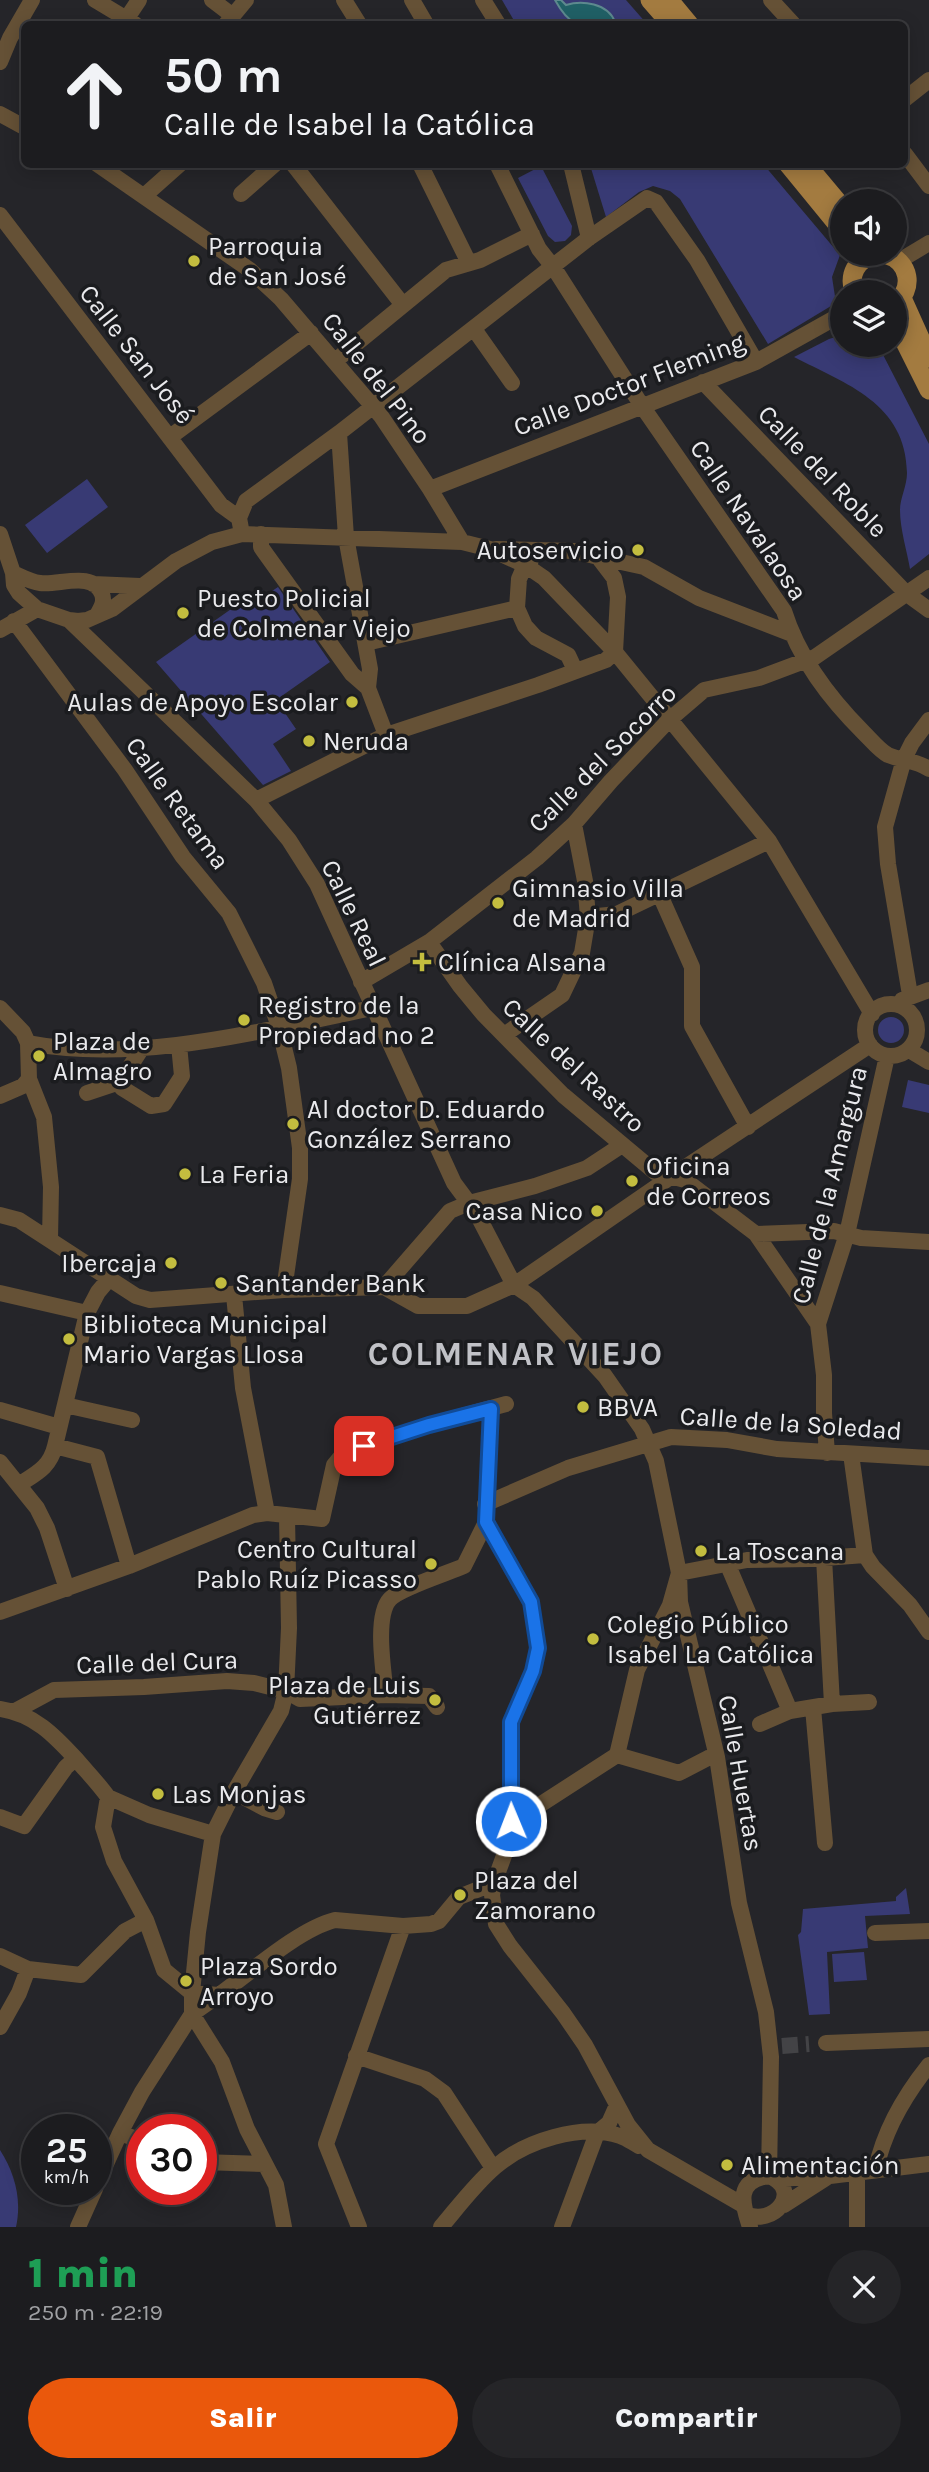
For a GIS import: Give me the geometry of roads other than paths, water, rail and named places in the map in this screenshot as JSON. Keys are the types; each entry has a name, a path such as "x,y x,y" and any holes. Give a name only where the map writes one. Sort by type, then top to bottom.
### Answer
{"main road":[{"path":"650,0 668,21"},
{"path":"669,0 686,21"},
{"path":"791,168 830,215"},
{"path":"815,168 830,190"},
{"path":"907,318 929,358"},
{"path":"907,346 929,390"}],"street":[{"path":"0,62 10,38 32,0"},
{"path":"96,0 125,21"},
{"path":"129,21 139,0"},
{"path":"212,0 229,20 246,0"},
{"path":"331,0 345,21"},
{"path":"344,0 357,21"},
{"path":"412,0 424,21"},
{"path":"483,0 496,21"},
{"path":"772,0 790,21"},
{"path":"908,97 929,80"},
{"path":"0,114 21,125"},
{"path":"908,158 929,186"},
{"name":"Calle del Pino","path":"103,168 250,270 281,299 372,406 430,489 462,541"},
{"path":"144,196 176,168"},
{"path":"241,194 270,168"},
{"path":"296,168 403,304"},
{"path":"423,168 475,261"},
{"path":"434,168 475,261"},
{"name":"Calle Navalaosa","path":"499,168 539,248 642,406 784,611 805,661 848,716 886,754 929,769"},
{"path":"572,168 589,238"},
{"path":"0,534 14,584 19,593 37,609 64,618 87,620 97,615 127,599 176,561 240,526 246,501 339,433 554,268 589,238 648,198 656,202 697,260 756,362"},
{"name":"Calle San José","path":"0,215 220,505 240,526"},
{"path":"335,361 446,270 475,261 532,234"},
{"path":"907,252 929,243"},
{"name":"Calle Doctor Fleming","path":"430,489 756,362 830,321"},
{"path":"474,328 512,383"},
{"path":"170,437 311,333"},
{"name":"Calle del Roble","path":"703,382 907,594 929,610"},
{"path":"339,433 346,537 370,669 368,688 386,735"},
{"path":"240,526 261,534 462,541 525,565 556,588 615,652 769,841 872,1013"},
{"path":"261,534 261,547 352,674 368,688"},
{"path":"490,550 511,548 575,551 644,567 699,597 792,634"},
{"path":"552,551 525,565 519,579 517,608 525,626 536,638 568,655 576,670"},
{"path":"256,800 386,735 606,660 615,652 618,597 614,578 598,557"},
{"path":"13,573 38,583 57,584 68,581 141,586"},
{"name":"Calle del Socorro","path":"362,982 429,942 537,858 574,824 669,720 704,690 759,678 815,657 929,578"},
{"path":"57,584 51,591 49,600 53,609 64,618"},
{"path":"93,584 100,590 103,598 97,615"},
{"path":"366,643 517,608"},
{"path":"7,626 37,609"},
{"name":"Calle Real","path":"64,618 256,800 289,840 317,884 454,1183 477,1214 514,1285"},
{"name":"Calle Retama","path":"7,626 125,770 183,857 229,913 264,983 279,1027 291,1081 300,1148 300,1179 284,1290"},
{"path":"911,995 888,864 885,827 904,759 929,720"},
{"path":"504,1035 562,995 582,953 588,917 585,881 574,824"},
{"path":"588,917 617,914 769,841"},
{"path":"660,895 692,967 692,1026 748,1126"},
{"name":"Calle del Rastro","path":"429,942 460,986 563,1095 655,1172 685,1180 756,1234 818,1324"},
{"path":"891,1005 904,1008 914,1018 916,1038 909,1050 887,1056 870,1045 866,1029 872,1013 911,995 929,992"},
{"path":"914,1018 929,992"},
{"path":"0,1009 26,1038 52,1048 142,1048 179,1045 372,1008"},
{"path":"26,1038 29,1079 44,1117 51,1187 50,1238"},
{"path":"120,1082 122,1088 151,1106 164,1104 182,1076 179,1045"},
{"path":"0,1214 19,1220 136,1296 149,1300 284,1290 384,1287 418,1307 467,1306 514,1285 870,1045"},
{"path":"88,1093 120,1082 142,1048"},
{"path":"909,1050 929,1062"},
{"name":"Calle de la Amargura","path":"827,1453 824,1375 818,1324 847,1234 887,1056"},
{"path":"0,1097 23,1086 29,1079"},
{"path":"384,1287 450,1211 468,1203 535,1186 587,1168 622,1145"},
{"path":"756,1234 834,1231 861,1238 929,1242"},
{"path":"20,1484 46,1468 52,1458 88,1313 98,1292 109,1279"},
{"name":"Calle Huertas","path":"514,1285 533,1298 617,1391 649,1442 656,1461 679,1573 680,1602 718,1757 739,1903 776,2046 773,2178"},
{"path":"0,1293 88,1313"},
{"path":"234,1295 243,1388 267,1513"},
{"path":"65,1405 132,1420"},
{"path":"0,1612 129,1566 230,1524 267,1513 322,1519 334,1465 343,1454 429,1425 498,1407 485,1504 486,1522 531,1602 536,1623 536,1659 514,1711 509,1734 511,1821 509,1842 492,1895 496,1924 503,1937 564,2013 597,2065 628,2125 648,2150"},
{"path":"1,1415 59,1427"},
{"name":"Calle de la Soledad","path":"485,1504 568,1468 671,1437 693,1436 777,1449 929,1458"},
{"path":"55,1446 97,1457 129,1566"},
{"path":"851,1454 864,1555 910,1605 929,1632"},
{"path":"0,1462 37,1508 47,1528 67,1589"},
{"path":"284,2227 276,2185 247,2129 222,2062 192,2014 192,1993 213,1834 281,1711 286,1691 289,1628 287,1516"},
{"path":"437,1707 429,1696 386,1695 380,1637 386,1607 390,1599 400,1592 464,1566 486,1522"},
{"path":"511,1821 536,1808 617,1755 637,1670 670,1605 679,1573 747,1560 864,1555"},
{"path":"824,1558 832,1704"},
{"path":"727,1563 790,1711"},
{"name":"Calle del Cura","path":"8,1710 54,1690 227,1681 254,1683 286,1691 300,1699 386,1695"},
{"path":"760,1724 790,1711 832,1704 869,1702"},
{"path":"813,1708 825,1843"},
{"path":"8,1710 51,1732 97,1781 108,1797 149,1815 213,1834"},
{"path":"617,1755 678,1773 708,1758 718,1757"},
{"path":"0,1817 24,1826 75,1759"},
{"path":"234,1792 277,1812"},
{"path":"108,1797 103,1827 114,1861 146,1920 164,1970 192,1993 219,1995"},
{"path":"112,2151 142,2092 192,2014 305,1933 335,1920 403,1926 439,1921 459,1897 494,1883"},
{"path":"0,1956 28,1969 81,1975 125,1931 146,1920"},
{"path":"359,2227 326,2144 403,1926"},
{"path":"875,1934 929,1931"},
{"path":"0,2027 19,1993 28,1969"},
{"path":"826,2043 929,2039"},
{"path":"356,2056 425,2079 444,2093 493,2168"},
{"path":"876,2169 884,2138 929,2065"},
{"path":"562,2227 597,2133 609,2123 617,2105"},
{"path":"120,2133 126,2135"},
{"path":"441,2227 493,2168 517,2150 546,2139 597,2133 622,2136 712,2186 757,2224 771,2224 784,2205 783,2187 773,2178"},
{"path":"217,2162 265,2164"},
{"path":"712,2186 748,2185 762,2177 830,2176 929,2164"},
{"path":"857,2172 857,2227"},
{"path":"784,2205 830,2176"},
{"path":"746,2216 743,2197 748,2185"},
{"path":"78,2227 88,2205"}],"water":[{"path":"555,0 561,0 566,5 594,4 607,11 614,21 573,21"}],"tunnel":[{"path":"782,2046 809,2044"}],"place":[{"name":"Parroquia de San José","path":"194,261"},
{"name":"Autoservicio","path":"638,550"},
{"name":"Puesto Policial de Colmenar Viejo","path":"183,613"},
{"name":"Aulas de Apoyo Escolar","path":"352,702"},
{"name":"Neruda","path":"309,741"},
{"name":"Gimnasio Villa de Madrid","path":"498,903"},
{"name":"Clínica Alsana","path":"422,962"},
{"name":"Registro de la Propiedad nº 2","path":"244,1020"},
{"name":"Plaza de Almagro","path":"39,1056"},
{"name":"Al doctor D. Eduardo González Serrano","path":"293,1124"},
{"name":"La Feria","path":"185,1174"},
{"name":"Oficina de Correos","path":"632,1181"},
{"name":"Casa Nico","path":"597,1211"},
{"name":"Ibercaja","path":"171,1263"},
{"name":"Santander Bank","path":"221,1283"},
{"name":"Biblioteca Municipal Mario Vargas Llosa","path":"69,1339"},
{"name":"BBVA","path":"583,1407"},
{"name":"La Toscana","path":"701,1551"},
{"name":"Centro Cultural Pablo Ruíz Picasso","path":"431,1564"},
{"name":"Colegio Público Isabel La Católica","path":"593,1639"},
{"name":"Plaza de Luis Gutiérrez","path":"435,1700"},
{"name":"Las Monjas","path":"158,1794"},
{"name":"Plaza del Zamorano","path":"460,1895"},
{"name":"Plaza Sordo Arroyo","path":"186,1981"},
{"name":"Alimentación","path":"727,2165"}],"district":[{"name":"COLMENAR VIEJO","path":"516,1353"}]}
